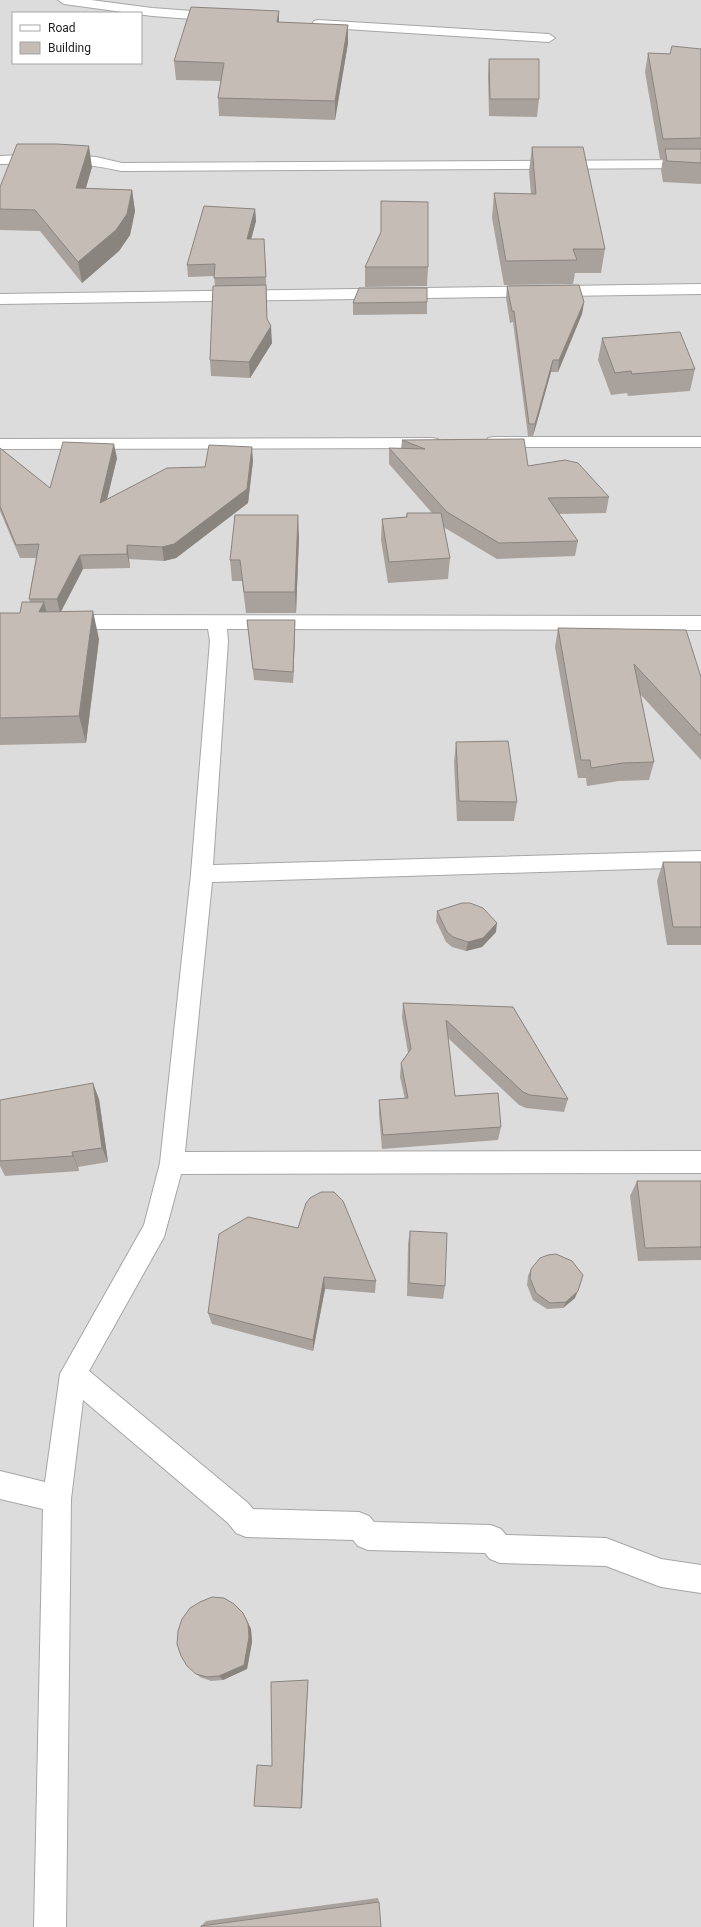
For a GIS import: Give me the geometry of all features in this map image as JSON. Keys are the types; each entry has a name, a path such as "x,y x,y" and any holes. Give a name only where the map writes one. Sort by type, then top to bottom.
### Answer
{"street":[{"path":"64,0 152,12 234,18"},
{"path":"303,24 549,38"},
{"path":"0,160 95,160 110,162 121,167 701,164"},
{"path":"0,299 701,289"},
{"path":"0,444 446,442"},
{"path":"478,442 701,442"},
{"path":"46,622 701,623"},
{"path":"50,1927 57,1499 73,1374 155,1229 172,1163 202,874 219,641 216,623"},
{"path":"202,874 701,859"},
{"path":"172,1163 701,1162"},
{"path":"73,1374 238,1513 246,1523 359,1526 368,1536 491,1539 500,1549 606,1552 661,1573 701,1579"},
{"path":"0,1485 57,1499"}],"shaded area":[{"path":"0,0 701,0 701,1927 0,1927"}],"building":[{"path":"191,7 279,11 277,22 348,25 335,101 218,98 224,63 174,61"},
{"path":"672,46 701,49 701,138 663,139 648,53 670,54"},
{"path":"489,59 539,59 539,99 490,99"},
{"path":"17,144 89,146 76,188 132,190 127,214 116,230 78,262 35,210 0,209 0,187"},
{"path":"532,147 583,147 605,249 573,249 577,260 506,261 494,193 536,194"},
{"path":"665,149 701,149 701,163 667,161"},
{"path":"381,201 428,202 428,267 365,267 381,232"},
{"path":"204,206 255,209 247,239 264,239 266,277 214,278 215,264 187,265"},
{"path":"266,285 267,319 271,326 249,362 210,360 213,286"},
{"path":"579,285 584,302 559,360 553,360 535,424 529,424 514,311 512,311 507,286"},
{"path":"359,288 427,288 427,302 353,303"},
{"path":"680,332 695,369 632,374 631,371 615,373 602,338"},
{"path":"524,439 528,466 565,460 578,463 609,497 548,498 578,541 499,543 447,512 389,448 425,449 402,440"},
{"path":"63,442 114,444 100,503 167,468 205,467 209,445 252,447 247,489 174,544 162,547 127,545 127,554 80,555 57,599 29,599 39,544 16,545 0,506 0,448 50,488"},
{"path":"407,513 441,513 450,558 389,562 382,519 407,517"},
{"path":"235,515 298,515 295,592 244,592 240,560 230,560"},
{"path":"22,602 44,602 39,612 93,611 79,716 0,718 0,613 20,613"},
{"path":"247,620 295,620 293,672 253,669"},
{"path":"558,628 686,630 701,677 701,736 634,664 654,762 623,763 591,768 590,760 581,760"},
{"path":"508,741 517,802 459,801 456,742"},
{"path":"663,862 701,862 701,927 673,927"},
{"path":"462,903 470,903 483,908 497,923 483,938 468,942 453,937 447,932 437,911"},
{"path":"403,1003 513,1007 568,1099 530,1095 523,1092 446,1020 455,1096 498,1093 501,1127 383,1135 379,1100 408,1098 401,1063 411,1049"},
{"path":"93,1083 102,1148 72,1152 73,1156 0,1161 0,1100"},
{"path":"637,1181 701,1181 701,1247 645,1248"},
{"path":"321,1192 334,1192 343,1201 376,1281 324,1277 313,1340 208,1313 219,1234 248,1217 298,1228 306,1203 310,1198"},
{"path":"410,1231 447,1233 445,1286 409,1283"},
{"path":"556,1254 572,1261 583,1275 578,1291 566,1302 550,1303 536,1293 530,1278 531,1269 540,1258"},
{"path":"212,1597 224,1598 234,1604 243,1613 248,1624 249,1637 244,1665 219,1676 207,1677 196,1674 187,1666 181,1656 177,1644 178,1631 182,1619 190,1608"},
{"path":"308,1680 301,1808 254,1806 257,1765 272,1766 271,1682"},
{"path":"379,1902 381,1927 201,1927 201,1926"}]}
